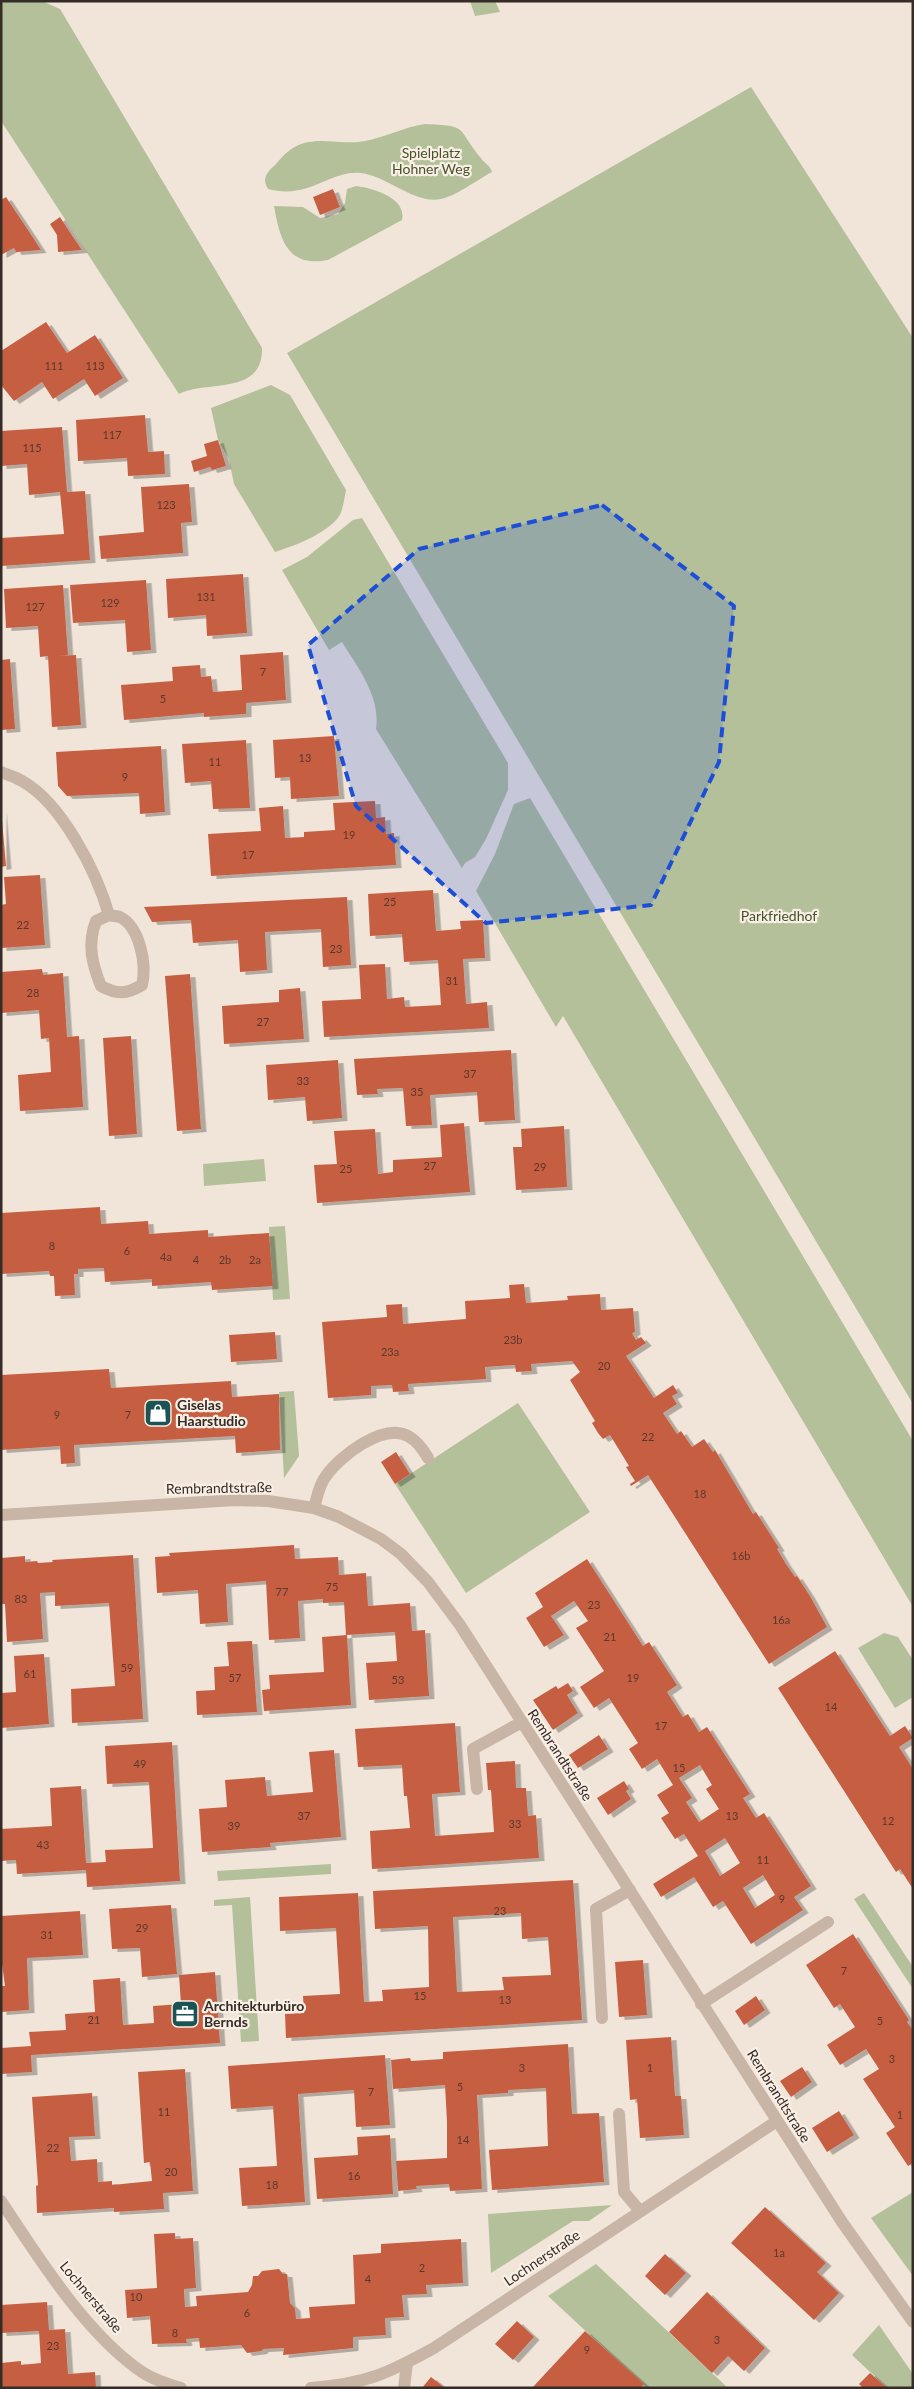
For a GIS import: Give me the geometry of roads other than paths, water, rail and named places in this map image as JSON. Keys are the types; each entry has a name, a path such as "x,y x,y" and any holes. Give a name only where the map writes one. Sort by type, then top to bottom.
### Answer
{"street":[{"path":"1,772 24,781 57,813 82,852 104,898 109,915"},
{"path":"109,915 121,918 135,933 142,954 144,976 142,984 132,991 121,994 101,986 94,969 91,952 91,934 96,921 109,915"},
{"path":"314,1508 324,1477 342,1456 380,1435 393,1432 406,1435 419,1444 428,1458"},
{"name":"Rembrandtstraße","path":"1,1515 236,1500 268,1501 314,1508 340,1517 381,1539 401,1554 428,1582 460,1625 842,2222 913,2322"},
{"path":"477,1789 473,1749 522,1722"},
{"path":"602,2018 596,1909 630,1890"},
{"path":"701,2004 828,1922"},
{"path":"619,2114 624,2192 640,2211"},
{"name":"Lochnerstraße","path":"311,2388 348,2385 364,2381 407,2363 478,2320 777,2121"},
{"name":"Lochnerstraße","path":"1,2201 28,2241 93,2328 142,2372 159,2381 181,2388"},
{"path":"404,2388 407,2363"}],"place":[{"name":"Giselas Haarstudio","path":"158,1413"},
{"name":"Architekturbüro Bernds","path":"185,2014"}],"park label":[{"name":"Spielplatz Hohner Weg","path":"431,162"},
{"name":"Parkfriedhof","path":"779,916"}]}
